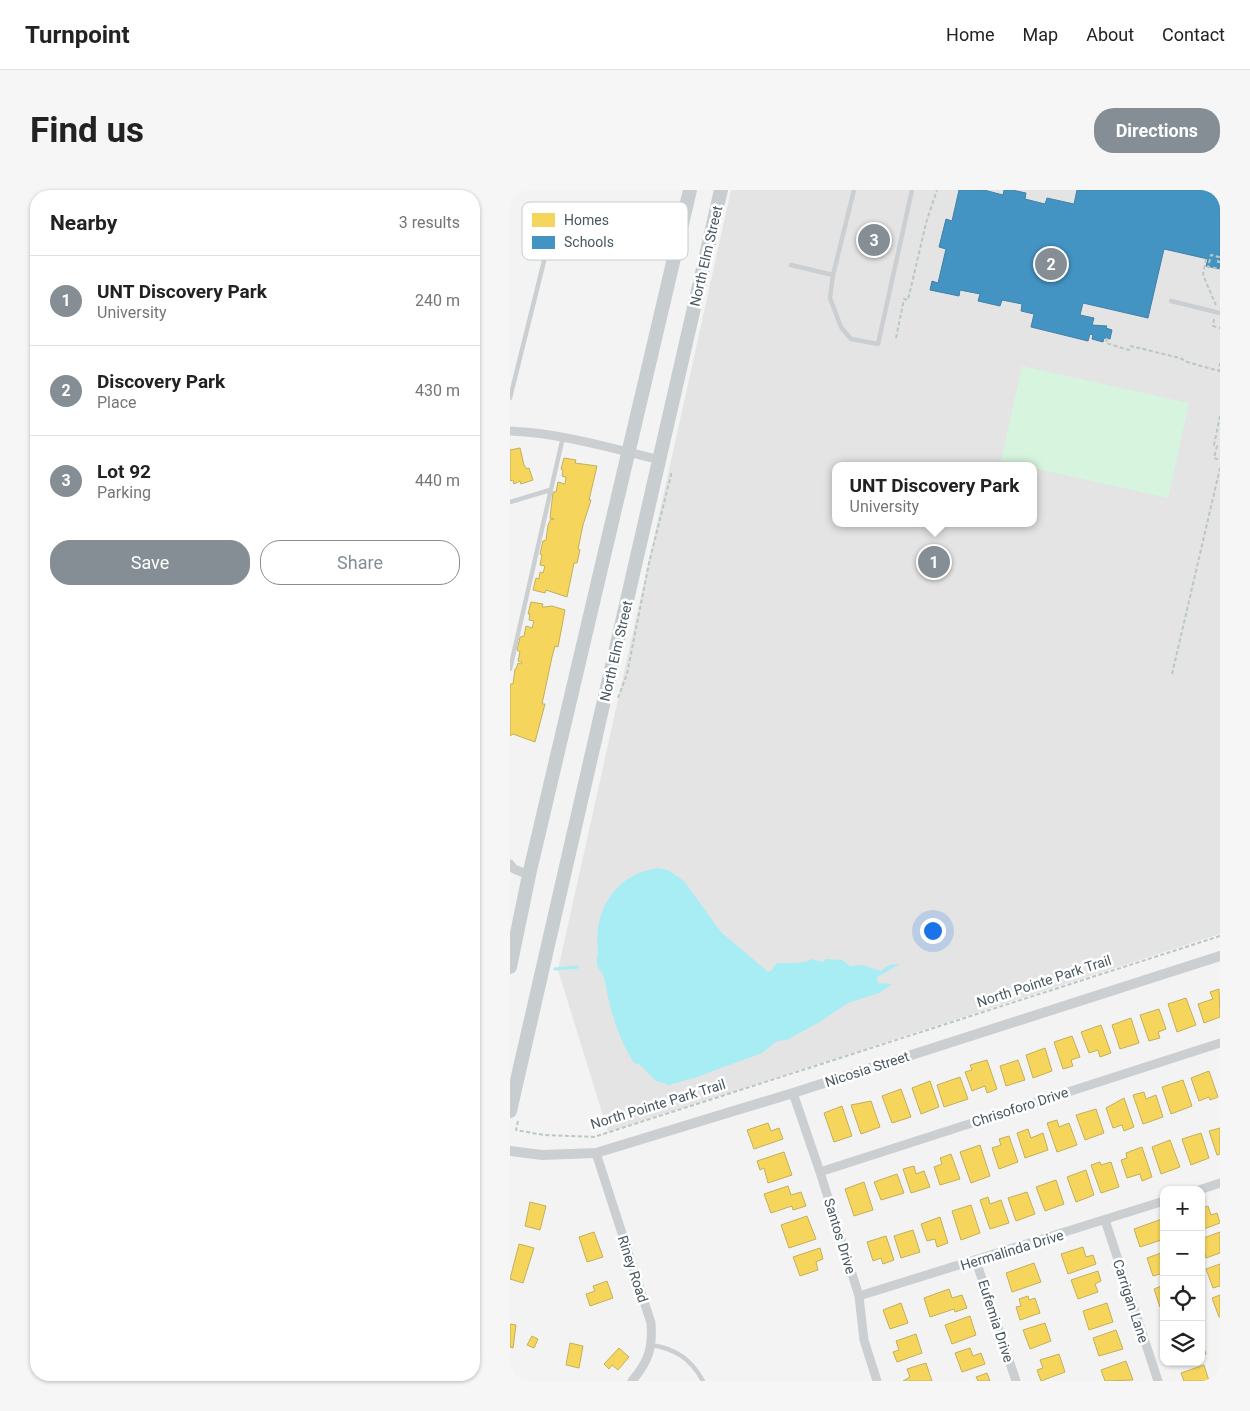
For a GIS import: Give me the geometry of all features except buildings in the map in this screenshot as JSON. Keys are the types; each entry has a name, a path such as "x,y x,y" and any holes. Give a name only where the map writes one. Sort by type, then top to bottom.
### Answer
{"main road":[{"name":"North Elm Street","path":"514,1116 721,190"},
{"path":"510,967 529,874 675,260"}],"street":[{"path":"510,431 537,432 563,437 660,460"},
{"path":"510,864 514,869 529,874"},
{"name":"Nicosia Street","path":"510,1151 542,1155 596,1153 793,1093 1220,956"},
{"name":"Chrisoforo Drive","path":"820,1172 1220,1043"},
{"name":"Santos Drive","path":"793,1093 859,1296 864,1340 877,1381"},
{"name":"Riney Road","path":"596,1153 651,1323 652,1345 646,1364 632,1381"},
{"path":"1205,1188 1220,1183"},
{"name":"Hermalinda Drive","path":"859,1296 976,1262 1160,1202"},
{"name":"Carrigan Lane","path":"1105,1220 1158,1381"},
{"name":"Eufemia Drive","path":"976,1262 1016,1381"}],"lane":[{"path":"854,190 833,275 830,298 841,327 852,338 878,344 912,190"},
{"path":"510,398 544,260"},
{"path":"791,265 833,275"},
{"path":"1171,301 1218,312"},
{"path":"510,669 563,437"},
{"path":"510,502 550,490"},
{"path":"652,1345 669,1348 686,1357 703,1381"}],"path":[{"path":"896,338 904,299 908,300 926,223 937,190"},
{"path":"1220,262 1218,262 1218,256 1211,255 1208,267 1220,270"},
{"path":"1206,258 1203,275 1218,312 1213,326 1220,328"},
{"path":"1107,338 1106,343 1129,350 1130,346 1180,358 1186,362 1219,371"},
{"path":"1220,363 1220,377"},
{"path":"1220,416 1214,445 1217,446 1214,458 1220,460"},
{"path":"1172,674 1220,468"},
{"path":"615,706 627,674 650,563 672,471"},
{"name":"North Pointe Park Trail","path":"514,1116 516,1130 544,1135 594,1137 1220,936"}],"shaded area":[{"path":"731,190 1220,190 1220,934 608,1132 558,970"}],"green space":[{"path":"1022,366 1189,403 1168,498 1037,469 1037,462 1001,461"}],"water":[{"path":"659,868 668,870 684,881 721,932 768,972 777,963 800,962 812,959 823,962 826,959 842,960 850,966 863,965 881,971 889,965 900,964 877,977 878,983 892,984 879,993 848,1003 823,1020 787,1040 777,1041 762,1053 694,1078 669,1085 656,1081 639,1064 634,1063 619,1034 609,1003 604,978 598,966 597,937 599,922 610,896 630,877 644,871"}],"waterway":[{"path":"555,969 578,967"}],"place":[{"name":"Lot 92","path":"874,240"},
{"name":"Discovery Park","path":"1051,264"},
{"name":"UNT Discovery Park","path":"934,562"}]}
